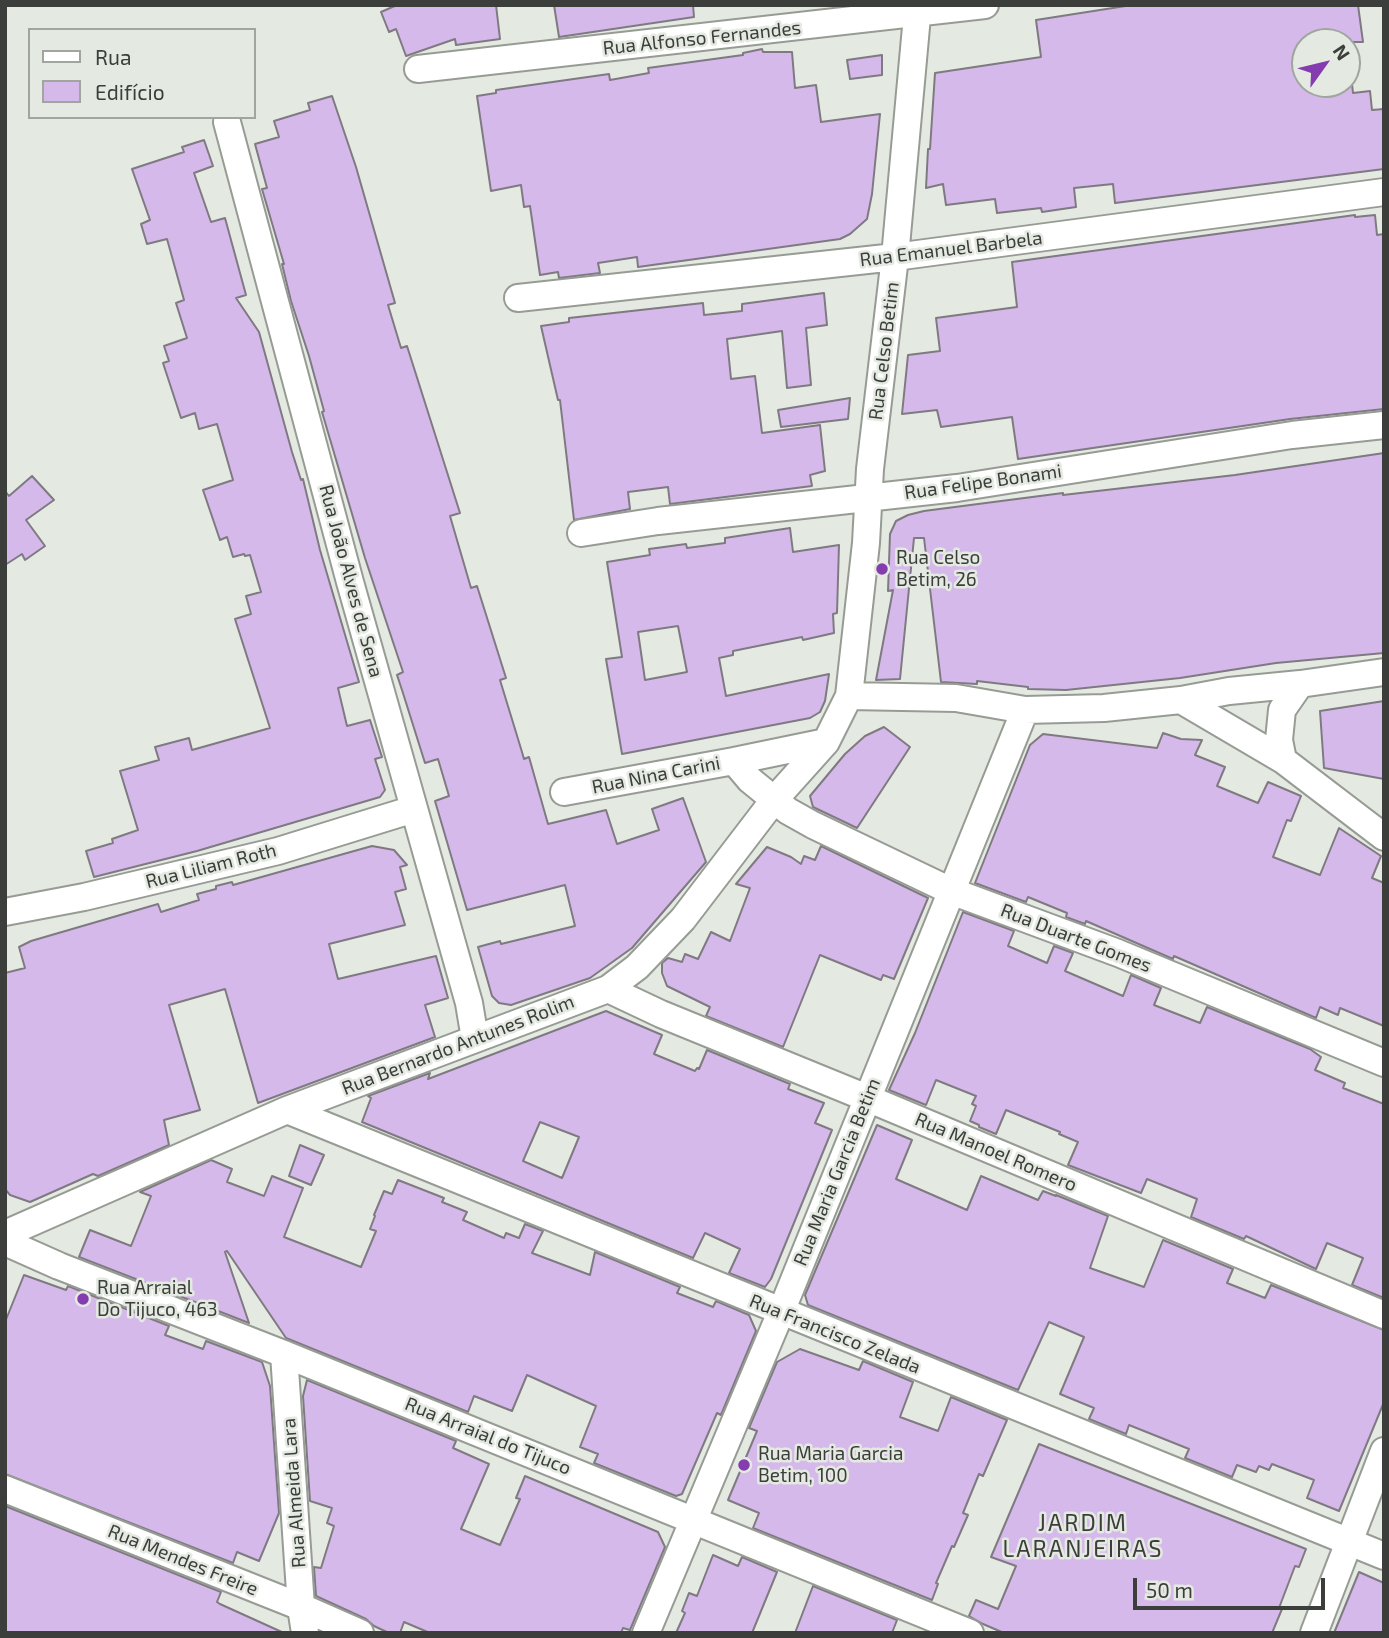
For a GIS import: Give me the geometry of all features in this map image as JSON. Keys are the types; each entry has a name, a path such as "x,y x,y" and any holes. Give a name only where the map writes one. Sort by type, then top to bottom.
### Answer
{"street":[{"name":"Rua Alfonso Fernandes","path":"418,69 917,10 985,5"},
{"name":"Rua Celso Betim","path":"849,696 895,257 917,10"},
{"name":"Rua João Alves de Sena","path":"227,122 350,582 469,1003 475,1039"},
{"name":"Rua Emanuel Barbela","path":"518,298 895,257 1384,192"},
{"name":"Rua Felipe Bonami","path":"581,533 658,521 957,488 1292,435 1384,425"},
{"path":"849,696 956,698 1025,710 1104,708 1181,700 1229,691 1300,684 1384,671"},
{"path":"1283,760 1279,740 1282,710 1300,684"},
{"name":"Rua Bernardo Antunes Rolim","path":"5,1234 287,1110 608,989 636,967 683,919 774,800 826,742 849,696"},
{"path":"1181,700 1283,760 1384,837"},
{"name":"Rua Maria Garcia Betim","path":"646,1633 781,1312 1025,710"},
{"path":"734,761 826,742"},
{"name":"Rua Nina Carini","path":"564,792 734,761 750,780 774,800"},
{"name":"Rua Duarte Gomes","path":"774,800 814,825 951,891 1118,953 1384,1063"},
{"name":"Rua Liliam Roth","path":"5,912 84,897 278,851 414,809"},
{"name":"Rua Manoel Romero","path":"608,989 661,1014 1384,1315"},
{"name":"Rua Francisco Zelada","path":"287,1110 1384,1556"},
{"name":"Rua Arraial do Tijuco","path":"5,1242 970,1633"},
{"name":"Rua Almeida Lara","path":"284,1354 303,1620"},
{"path":"1314,1633 1384,1451"},
{"name":"Rua Mendes Freire","path":"5,1489 303,1620 359,1633"}],"building":[{"path":"397,5 496,5 500,39 456,45 455,39 406,56 396,29 389,32 381,12"},
{"path":"554,5 693,5 694,17 559,37"},
{"path":"1132,5 1358,5 1363,42 1361,28 1291,28 1291,98 1361,98 1361,92 1370,91 1372,110 1384,109 1384,169 1115,203 1113,184 1074,188 1076,207 1042,212 1041,208 997,213 995,199 946,205 943,184 926,188 935,73 1041,57 1036,20"},
{"path":"762,49 763,52 792,52 795,88 816,85 821,122 880,114 867,219 840,239 638,267 637,257 598,263 600,273 559,278 558,272 540,275 530,206 524,207 521,185 491,191 477,96 496,93 496,90 609,74 610,80 649,73 648,68 743,55"},
{"path":"882,55 882,75 850,79 847,60"},
{"path":"332,96 356,167 395,303 388,305 401,348 407,346 460,513 450,516 471,588 477,586 506,678 500,680 524,759 529,757 548,824 606,810 617,844 659,830 652,809 683,798 706,862 632,948 590,978 511,1005 499,1003 492,996 478,947 575,926 565,885 467,910 435,801 449,796 438,759 425,763 397,675 403,672 365,558 322,412 324,411 291,301 284,264 262,189 267,188 255,144 279,137 274,121 310,110 308,103"},
{"path":"204,140 213,166 194,173 211,222 225,218 246,295 236,298 259,332 359,682 338,688 347,726 370,720 382,757 375,759 385,790 380,797 197,851 94,877 86,851 113,843 112,839 138,830 120,771 159,760 155,747 189,738 192,750 270,728 235,619 251,614 246,596 261,592 250,555 233,557 227,537 220,540 203,490 233,480 217,424 199,429 195,413 181,418 163,363 169,361 164,346 187,338 176,303 184,300 167,239 147,244 141,224 150,220 132,169 184,152 182,147"},
{"path":"1355,215 1375,215 1377,235 1384,234 1384,409 1290,419 1018,459 1012,417 941,427 937,410 902,414 908,355 940,351 936,318 1017,307 1012,262"},
{"path":"824,293 827,325 806,328 811,385 787,388 782,331 727,339 731,379 755,376 762,433 820,425 825,471 810,475 812,486 670,504 668,487 628,492 630,509 574,520 560,400 541,326 569,322 569,318 703,303 704,315 742,311 742,304"},
{"path":"850,398 848,419 781,427 778,410"},
{"path":"1384,453 1384,653 1276,663 1180,678 1066,690 1028,689 977,681 977,684 941,682 924,538 914,538 900,679 876,680 893,590 888,591 890,534 896,521 908,515 1063,493 1235,475"},
{"path":"32,476 54,500 26,520 45,546 25,560 22,554 5,565 5,491 9,496"},
{"path":"790,528 793,552 839,545 834,633 733,651 733,655 719,658 726,696 829,674 825,701 820,712 810,718 622,754 606,659 622,657 607,562 650,555 649,549 725,543 725,538","holes":["678,626 687,672 645,680 638,632"]},
{"path":"1384,701 1384,779 1324,768 1320,711"},
{"path":"884,727 910,747 857,828 813,807 810,796 845,754 865,736"},
{"path":"1163,733 1181,739 1202,740 1195,755 1225,767 1217,786 1258,803 1268,782 1301,796 1291,821 1287,820 1273,857 1320,875 1339,828 1381,856 1372,878 1384,883 1384,1026 1340,1008 1338,1015 1320,1007 1316,1018 1174,956 1173,959 1086,921 1085,924 1066,917 1067,913 1028,897 1026,902 975,883 1030,745 1043,734 1157,748"},
{"path":"372,846 394,850 407,865 400,867 406,889 395,892 405,925 329,944 338,979 436,956 448,998 425,1005 435,1037 258,1103 225,989 169,1005 200,1110 164,1120 169,1145 30,1202 10,1195 5,1189 5,973 25,968 19,947 31,941 158,904 161,912 199,900 197,894 216,889 216,886 232,882 233,885"},
{"path":"821,846 928,898 894,979 883,975 881,980 820,955 783,1047 706,1016 710,1007 667,986 662,973 662,963 668,958 682,962 685,954 698,959 711,932 730,941 750,888 736,884 767,847 801,864 804,856 815,860"},
{"path":"963,912 1014,931 1008,946 1047,963 1054,946 1073,953 1065,971 1123,996 1131,975 1161,988 1154,1005 1200,1023 1207,1007 1310,1049 1321,1057 1315,1070 1345,1083 1343,1088 1384,1104 1384,1298 1352,1285 1363,1258 1327,1243 1316,1269 1246,1236 1244,1239 1191,1217 1197,1199 1147,1179 1141,1193 1068,1165 1078,1142 1059,1134 1060,1132 1006,1110 996,1134 979,1127 970,1121 976,1106 972,1104 976,1096 936,1080 926,1105 889,1090 915,1033"},
{"path":"606,1011 662,1035 654,1054 695,1071 699,1069 707,1050 790,1084 788,1089 824,1103 815,1123 832,1130 771,1279 765,1287 729,1273 740,1249 705,1233 693,1258 362,1122 371,1098 368,1096 430,1073 428,1079","holes":["540,1122 579,1137 562,1178 523,1161"]},
{"path":"877,1125 912,1140 896,1179 967,1210 981,1176 1038,1200 1043,1191 1108,1216 1090,1268 1144,1287 1163,1240 1233,1269 1227,1283 1265,1298 1271,1285 1384,1330 1384,1402 1339,1511 1307,1498 1314,1480 1272,1464 1269,1470 1259,1466 1256,1472 1237,1465 1232,1477 1185,1458 1189,1449 1129,1425 1126,1434 1089,1419 1094,1408 1060,1394 1084,1337 1049,1322 1018,1390 808,1305 805,1295"},
{"path":"300,1145 324,1155 311,1185 289,1176"},
{"path":"211,1160 232,1169 227,1182 264,1196 272,1176 303,1188 284,1237 361,1267 376,1231 370,1229 384,1191 392,1194 398,1180 444,1198 442,1202 467,1212 463,1220 504,1238 506,1233 519,1238 525,1224 543,1231 532,1253 590,1275 595,1252 680,1287 677,1293 713,1307 716,1301 749,1315 756,1331 721,1415 717,1413 682,1494 676,1496 594,1463 598,1454 580,1447 596,1406 527,1375 512,1411 474,1396 468,1412 286,1338 227,1251 225,1252 249,1323 79,1257 90,1230 131,1246 151,1196 140,1192"},
{"path":"24,1275 66,1290 68,1286 169,1326 165,1335 203,1349 206,1341 262,1362 270,1386 279,1513 259,1561 237,1552 233,1563 5,1474 5,1322"},
{"path":"800,1349 859,1370 863,1361 913,1382 900,1417 938,1431 951,1397 1007,1420 983,1476 979,1474 963,1513 968,1515 936,1583 938,1584 932,1600 753,1528 759,1513 728,1500 757,1431 749,1428 777,1362"},
{"path":"307,1380 456,1441 453,1448 489,1464 461,1529 500,1545 520,1499 516,1498 525,1476 658,1532 665,1547 630,1630 623,1628 621,1633 430,1633 404,1622 400,1633 389,1633 316,1596 314,1567 321,1568 334,1526 327,1523 332,1508 310,1501 303,1396"},
{"path":"1039,1444 1306,1549 1299,1567 1295,1566 1272,1633 1004,1633 969,1616 976,1600 998,1609 1016,1566 991,1557"},
{"path":"5,1506 221,1592 217,1602 220,1604 284,1633 5,1633"},
{"path":"713,1555 738,1566 742,1557 777,1572 752,1633 676,1633 685,1613 682,1611 689,1593 697,1596"},
{"path":"1359,1572 1384,1583 1384,1633 1334,1633"},
{"path":"813,1586 897,1620 892,1633 795,1633"}],"place":[{"name":"Rua Celso Betim, 26","path":"882,569"},
{"name":"Rua Arraial Do Tijuco, 463","path":"83,1299"},
{"name":"Rua Maria Garcia Betim, 100","path":"744,1465"}],"district":[{"name":"JARDIM LARANJEIRAS","path":"1083,1536"}]}
